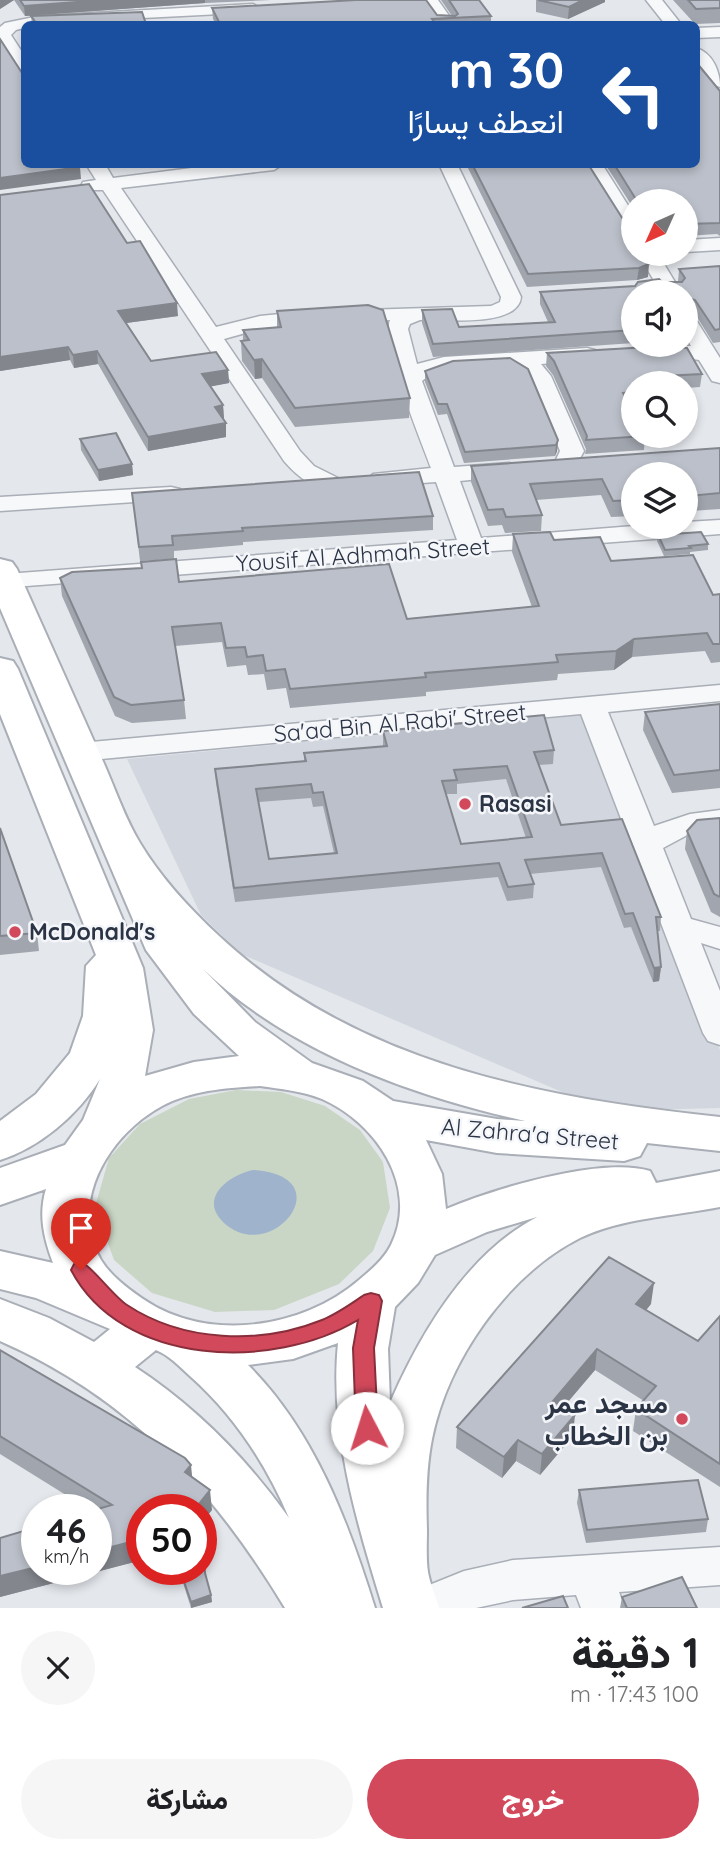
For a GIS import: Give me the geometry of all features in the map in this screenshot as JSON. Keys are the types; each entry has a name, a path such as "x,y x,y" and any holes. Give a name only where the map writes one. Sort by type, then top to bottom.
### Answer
{"main road":[{"path":"0,1270 45,1280 150,1325 233,1345 284,1341 331,1325 371,1301 399,1273 417,1242 424,1196 412,1153 383,1116 346,1092 303,1076 258,1049 220,1018 190,985 167,950 3,576"},
{"path":"0,669 122,968 131,1004 132,1043 122,1084 65,1190 64,1223 71,1255 90,1284 234,1385 281,1445 317,1515 347,1608"},
{"path":"120,844 177,920 215,957 258,990 329,1034 432,1079 508,1101 583,1117 720,1136"},
{"path":"0,1143 22,1130 55,1104 80,1075 97,1045 105,1015 108,933"},
{"path":"0,1187 90,1142 135,1101 185,1080 216,1073 260,1070 303,1076"},
{"name":"Al Zahra'a Street","path":"383,1116 497,1136 559,1142 621,1144 720,1136"},
{"name":"Al Zahra'a Street","path":"417,1242 464,1219 514,1202 553,1194 645,1183 720,1179"},
{"path":"411,1596 401,1485 405,1440 417,1397 435,1359 509,1261 534,1241 562,1225 593,1214 720,1189"},
{"path":"371,1301 363,1348 370,1456 382,1513 411,1596"},
{"path":"0,1319 29,1331 98,1368 163,1418 224,1477 277,1546 316,1608"},
{"path":"98,1368 150,1325"}],"street":[{"path":"430,0 445,21"},
{"path":"655,1 680,0"},
{"path":"655,1 671,21"},
{"path":"38,21 160,19 271,8"},
{"path":"21,24 11,26 2,34 21,62"},
{"path":"700,33 720,32"},
{"path":"700,58 720,82"},
{"path":"98,168 210,338 298,464 316,478 329,483"},
{"path":"68,189 238,168"},
{"path":"210,338 216,332 236,325 417,313 495,312 510,305 511,297 450,168"},
{"path":"595,168 621,210"},
{"path":"698,245 720,244"},
{"path":"511,297 537,295"},
{"path":"417,313 407,316 397,324 410,379 472,547"},
{"path":"698,338 714,364"},
{"path":"410,379 422,369 432,366 675,350 714,364"},
{"path":"513,360 531,367 540,376 572,451 565,466"},
{"path":"287,486 591,464"},
{"path":"0,504 29,505 190,493"},
{"path":"720,528 720,538"},
{"name":"Yousif Al Adhmah Street","path":"3,576 472,547 720,528"},
{"name":"Sa'ad Bin Al Rabi' Street","path":"80,752 720,693"},
{"path":"591,705 720,1034"},
{"path":"646,846 669,829 720,819"},
{"path":"678,926 720,938"},
{"path":"411,1596 488,1585 596,1591 720,1566"}],"shaded area":[{"path":"584,715 720,1050 720,1108 606,1111 241,954 201,915 127,759"}],"green space":[{"path":"236,1090 281,1092 325,1106 360,1130 383,1162 390,1208 373,1251 339,1284 274,1310 215,1312 152,1293 114,1260 95,1207 109,1158 140,1124 189,1099"}],"water":[{"path":"253,1170 280,1176 294,1187 296,1201 290,1216 277,1227 260,1234 242,1233 223,1222 216,1213 214,1204 220,1188 235,1177"}],"building":[{"path":"20,0 103,0 24,6"},
{"path":"356,0 426,0 437,15 455,16 458,14 449,0 479,0 491,16 432,19 434,21 218,21 212,8"},
{"path":"538,0 583,0 569,7"},
{"path":"688,0 720,0 720,8 696,9"},
{"path":"142,12 145,21 35,21 31,16"},
{"path":"0,39 21,71 21,168 73,168 0,178"},
{"path":"700,67 720,91 720,223 698,224 698,189 630,189 616,168 700,168"},
{"path":"474,168 591,168 621,216 621,266 644,266 528,274"},
{"path":"89,184 127,243 140,241 177,303 118,311 151,361 216,352 228,370 202,374 223,405 215,407 226,423 148,437 97,351 73,355 68,347 0,357 0,195"},
{"path":"720,266 720,329 715,330 698,304 698,280 684,280 685,278 679,269"},
{"path":"621,287 621,331 433,344 422,310 452,309 459,327 555,322 540,292"},
{"path":"368,305 383,310 410,398 295,408 262,359 254,360 241,341 249,340 243,330 281,327 277,311"},
{"path":"621,349 621,357 692,357 702,374 698,374 698,371 621,371 621,438 586,440 587,436 554,361 547,353"},
{"path":"510,358 528,369 558,440 556,445 465,452 447,404 438,404 425,371 453,361"},
{"path":"116,433 132,464 98,470 80,439"},
{"path":"720,448 720,493 698,495 698,462 621,462 621,501 613,501 602,479 530,484 542,515 506,517 503,509 488,510 471,466"},
{"path":"419,472 433,516 242,528 243,531 172,536 173,545 139,547 132,493"},
{"path":"550,532 554,540 600,537 611,561 693,555 713,595 720,594 720,644 713,644 707,633 634,639 616,651 556,655 558,662 425,673 426,677 290,689 285,669 266,671 263,655 247,657 245,647 226,648 221,623 172,627 184,700 131,705 114,697 60,578 72,572 142,568 141,562 176,559 179,582 389,564 407,619 539,606 513,534"},
{"path":"698,532 701,532 708,544 665,550 660,539 698,539"},
{"path":"720,704 720,770 674,775 645,712"},
{"path":"544,715 554,750 534,752 561,825 622,819 661,917 656,917 661,967 654,968 633,913 625,914 602,853 525,860 534,884 508,887 499,863 234,888 215,769 306,761 304,753 387,746 383,731","holes":["507,766 532,837 461,844 442,781 457,780 454,770","311,784 313,793 323,792 337,853 269,859 256,789"]},
{"path":"720,818 720,897 714,894 687,831 697,820"},
{"path":"0,828 37,933 0,936"},
{"path":"609,1257 654,1283 636,1304 698,1341 720,1316 720,1464 636,1409 656,1386 597,1349 553,1401 575,1415 542,1454 518,1440 504,1457 457,1427"},
{"path":"0,1350 185,1458 191,1465 185,1472 210,1490 207,1494 126,1494 126,1543 112,1547 112,1494 94,1494 0,1436"},
{"path":"698,1480 708,1519 587,1530 579,1490"},
{"path":"21,1532 21,1571 0,1576 0,1538"},
{"path":"682,1577 697,1608 627,1608 622,1597"},
{"path":"185,1585 208,1585 211,1595 191,1602"},
{"path":"563,1596 568,1608 522,1608"}],"place":[{"name":"Rasasi","path":"465,804"},
{"name":"McDonald's","path":"15,932"},
{"name":"مسجد عمر بن الخطاب","path":"682,1419"}],"route":[{"path":"81,1270 90,1284 118,1310 149,1327 183,1339 233,1345 284,1341 331,1325 371,1301 363,1348 367,1428"}]}
